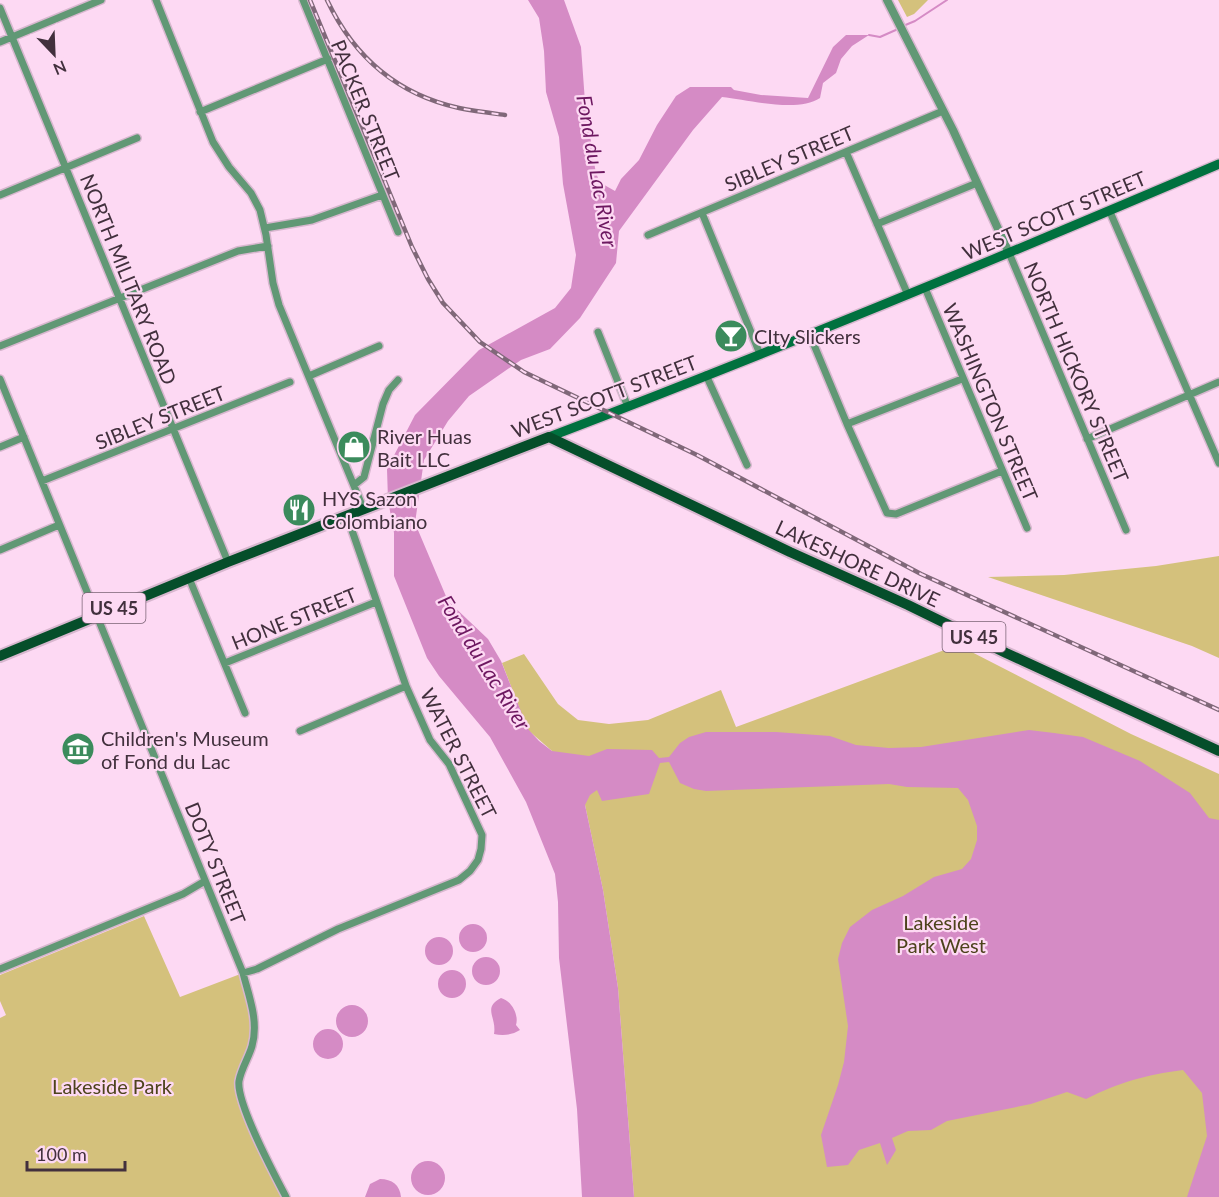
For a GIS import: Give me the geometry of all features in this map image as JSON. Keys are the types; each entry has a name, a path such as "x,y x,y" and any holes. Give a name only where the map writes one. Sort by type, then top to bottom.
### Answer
{"main road":[{"name":"WEST SCOTT STREET","path":"0,656 228,562 908,295 1218,168"},
{"name":"LAKESHORE DRIVE","path":"549,437 790,552 1219,751"}],"street":[{"path":"0,42 101,0"},
{"path":"156,0 213,142 229,167 256,200 265,228 275,292 364,510"},
{"name":"PACKER STREET","path":"303,0 398,232"},
{"name":"NORTH HICKORY STREET","path":"887,0 943,111 1010,253 1126,530"},
{"name":"NORTH MILITARY ROAD","path":"0,8 228,562"},
{"path":"200,112 328,59"},
{"name":"SIBLEY STREET","path":"648,235 943,111"},
{"path":"0,195 137,138"},
{"path":"846,152 908,295"},
{"path":"877,224 977,183"},
{"path":"265,228 312,220 382,195"},
{"path":"1110,212 1219,463"},
{"path":"702,213 760,354"},
{"path":"0,346 238,251 268,246"},
{"name":"WASHINGTON STREET","path":"925,288 1027,528"},
{"path":"598,332 628,406"},
{"path":"809,333 882,504 889,514 896,514 1002,471"},
{"path":"309,376 379,345"},
{"path":"706,375 747,465"},
{"name":"DOTY STREET","path":"0,379 243,973 252,1007 255,1034 239,1081 241,1097 267,1160 286,1197"},
{"path":"847,424 962,379"},
{"path":"354,485 364,477 383,404 388,390 398,380"},
{"name":"SIBLEY STREET","path":"42,481 290,382"},
{"path":"1087,439 1219,382"},
{"path":"0,447 24,437"},
{"name":"WATER STREET","path":"243,973 257,969 338,929 457,880 475,865 481,851 482,836 450,764 430,740 406,686 347,516"},
{"path":"0,550 59,525"},
{"path":"189,578 245,713"},
{"name":"HONE STREET","path":"225,663 376,602"},
{"path":"300,731 406,686"},
{"path":"0,969 183,894 205,881"}],"green space":[{"path":"898,0 928,0 914,14 907,17"},
{"path":"1219,556 1219,658 1192,646 988,577 1064,575 1156,566"},
{"name":"Lakeside Park West","path":"958,645 1131,734 1219,774 1219,1197 634,1197 618,988 603,890 585,805 552,751 528,730 502,663 524,654 558,704 578,720 609,724 648,720 721,690 736,727"},
{"name":"Lakeside Park","path":"144,916 180,997 243,973 255,1022 241,1076 241,1097 286,1197 0,1197 0,1018 6,1015 0,1001 0,975"}],"water":[{"name":"Fond du Lac River","path":"528,0 564,0 581,47 585,102 595,168 599,182 615,191 621,179 639,160 657,125 676,96 690,87 731,87 734,90 761,95 808,98 833,47 846,35 869,35 852,46 841,59 836,73 823,83 820,98 811,102 786,105 722,97 693,130 619,231 616,263 580,318 550,349 521,360 469,396 448,421 424,460 415,523 448,601 488,639 501,661 528,729 552,751 589,756 607,749 652,750 659,758 669,757 680,743 689,737 706,732 776,732 830,736 856,745 889,748 921,747 1029,730 1083,737 1140,761 1190,793 1209,818 1219,820 1219,1197 1187,1197 1207,1136 1202,1093 1183,1070 1133,1080 1086,1099 1067,1092 1031,1104 947,1121 931,1130 908,1131 892,1138 896,1150 887,1165 880,1143 859,1150 848,1165 827,1167 821,1135 844,1062 848,1026 838,959 842,943 850,927 872,910 903,896 934,877 962,869 971,859 977,840 977,826 968,800 958,788 907,787 889,784 706,791 680,783 669,762 660,763 649,794 602,801 597,790 590,795 585,805 603,890 618,988 634,1197 582,1197 577,1109 559,958 555,874 526,802 490,737 439,676 427,658 394,576 394,533 388,500 387,469 415,415 479,350 555,308 571,288 576,255 563,184 559,137 546,92 544,51 539,18"},
{"path":"473,924 483,928 487,938 483,948 473,952 463,948 459,938 463,928"},
{"path":"439,937 449,941 453,951 449,961 439,965 429,961 425,951 429,941"},
{"path":"486,957 496,961 500,971 496,981 486,985 476,981 472,971 476,961"},
{"path":"452,970 462,974 466,984 462,994 452,998 442,994 438,984 442,974"},
{"path":"501,998 511,1005 515,1013 516,1025 520,1030 514,1033 494,1034 491,1009 492,1005"},
{"path":"352,1005 363,1010 368,1021 363,1032 352,1037 341,1032 336,1021 341,1010"},
{"path":"328,1029 339,1033 343,1044 339,1055 328,1059 317,1055 313,1044 317,1033"},
{"path":"428,1161 440,1166 445,1178 440,1190 428,1195 416,1190 411,1178 416,1166"},
{"path":"380,1179 395,1184 401,1197 365,1197 370,1184"}],"waterway":[{"path":"903,26 915,21 947,0"},
{"path":"869,35 880,37 898,29"}],"railway":[{"path":"310,0 412,247 443,303 480,342 524,372 697,455 921,574 1219,710"},
{"path":"327,0 350,39 364,56 397,83 436,102 505,115"}],"place":[{"name":"CIty Slickers","path":"731,336"},
{"name":"River Huas Bait LLC","path":"354,447"},
{"name":"HYS Sazon Colombiano","path":"299,510"},
{"name":"Children's Museum of Fond du Lac","path":"78,749"}]}
